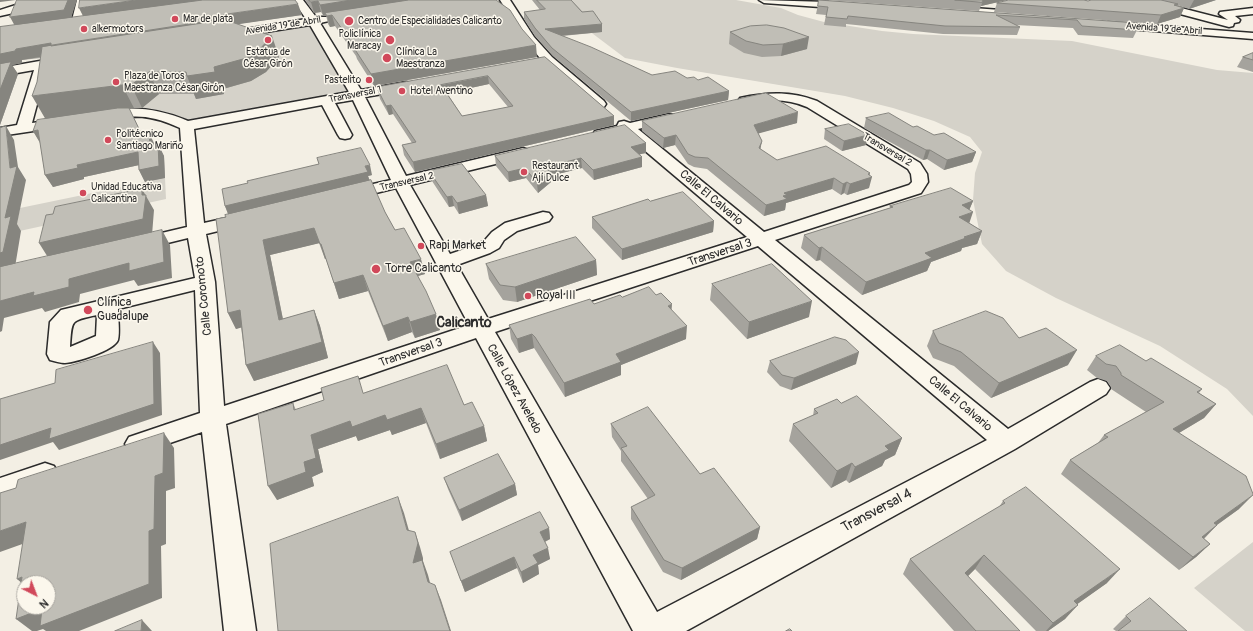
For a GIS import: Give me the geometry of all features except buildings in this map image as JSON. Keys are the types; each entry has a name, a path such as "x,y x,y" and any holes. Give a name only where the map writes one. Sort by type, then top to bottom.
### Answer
{"street":[{"path":"0,13 14,10 22,6 67,0"},
{"path":"82,0 72,25 91,22"},
{"name":"Calle López Aveledo","path":"298,0 312,20 357,95 400,183 650,631"},
{"name":"Calle El Calvario","path":"505,0 530,39 540,61 627,128 1006,442"},
{"path":"764,0 1054,19 977,11 822,0"},
{"path":"912,0 936,8"},
{"path":"1139,0 1251,29"},
{"path":"977,11 1012,3"},
{"path":"1251,29 1224,14 1253,11"},
{"name":"Avenida 19 de Abril","path":"218,34 334,16"},
{"name":"Avenida 19 de Abril","path":"1251,29 1097,22 1253,36"},
{"path":"0,68 79,57 0,72"},
{"path":"23,129 42,65"},
{"name":"Transversal 1","path":"187,126 418,84"},
{"name":"Transversal 2","path":"734,104 770,97 790,97 812,104 914,166 919,174 920,182 915,188"},
{"path":"327,101 344,135"},
{"path":"0,132 124,113 149,113 165,116 187,126"},
{"path":"582,139 680,116"},
{"name":"Calle Coromoto","path":"187,126 196,231 205,282 213,420 240,631"},
{"name":"Transversal 2","path":"332,199 536,150"},
{"name":"Transversal 3","path":"122,450 481,329 761,240 915,188"},
{"path":"128,247 256,217"},
{"path":"444,262 484,249 492,244 498,236 511,227 543,217"},
{"path":"108,305 205,282"},
{"name":"Transversal 4","path":"654,631 1006,442 1098,388"},
{"path":"0,489 61,469"}],"shaded area":[{"path":"548,0 736,0 781,8 798,15 824,22 882,31 913,34 1072,41 1217,70 1253,73 1253,416 1227,389 1160,346 1056,298 1006,271 982,244 973,200 975,173 982,152 970,137 934,121 893,108 845,96 625,58"},
{"path":"310,24 353,94 190,124 170,114 149,111 124,111 58,64"},
{"path":"165,178 166,199 15,232 20,208"},
{"path":"1253,542 1253,631 1245,631 1194,588"}],"place":[{"name":"Mar de plata","path":"175,19"},
{"name":"Centro de Especialidades Calicanto","path":"349,21"},
{"name":"alkermotors","path":"84,29"},
{"name":"Estatua de César Girón","path":"268,40"},
{"name":"Policlínica Maracay","path":"390,40"},
{"name":"Clínica La Maestranza","path":"387,58"},
{"name":"Pastelito","path":"369,80"},
{"name":"Plaza de Toros Maestranza César Girón","path":"116,82"},
{"name":"Hotel Aventino","path":"402,91"},
{"name":"Politécnico Santiago Mariño","path":"108,140"},
{"name":"Restaurant Ají Dulce","path":"524,172"},
{"name":"Unidad Educativa Calicantina","path":"83,193"},
{"name":"Rapi Market","path":"421,246"},
{"name":"Torre Calicanto","path":"376,269"},
{"name":"Royal III","path":"528,296"},
{"name":"Clínica Guadalupe","path":"88,310"}],"district":[{"name":"Calicanto","path":"464,323"}]}
